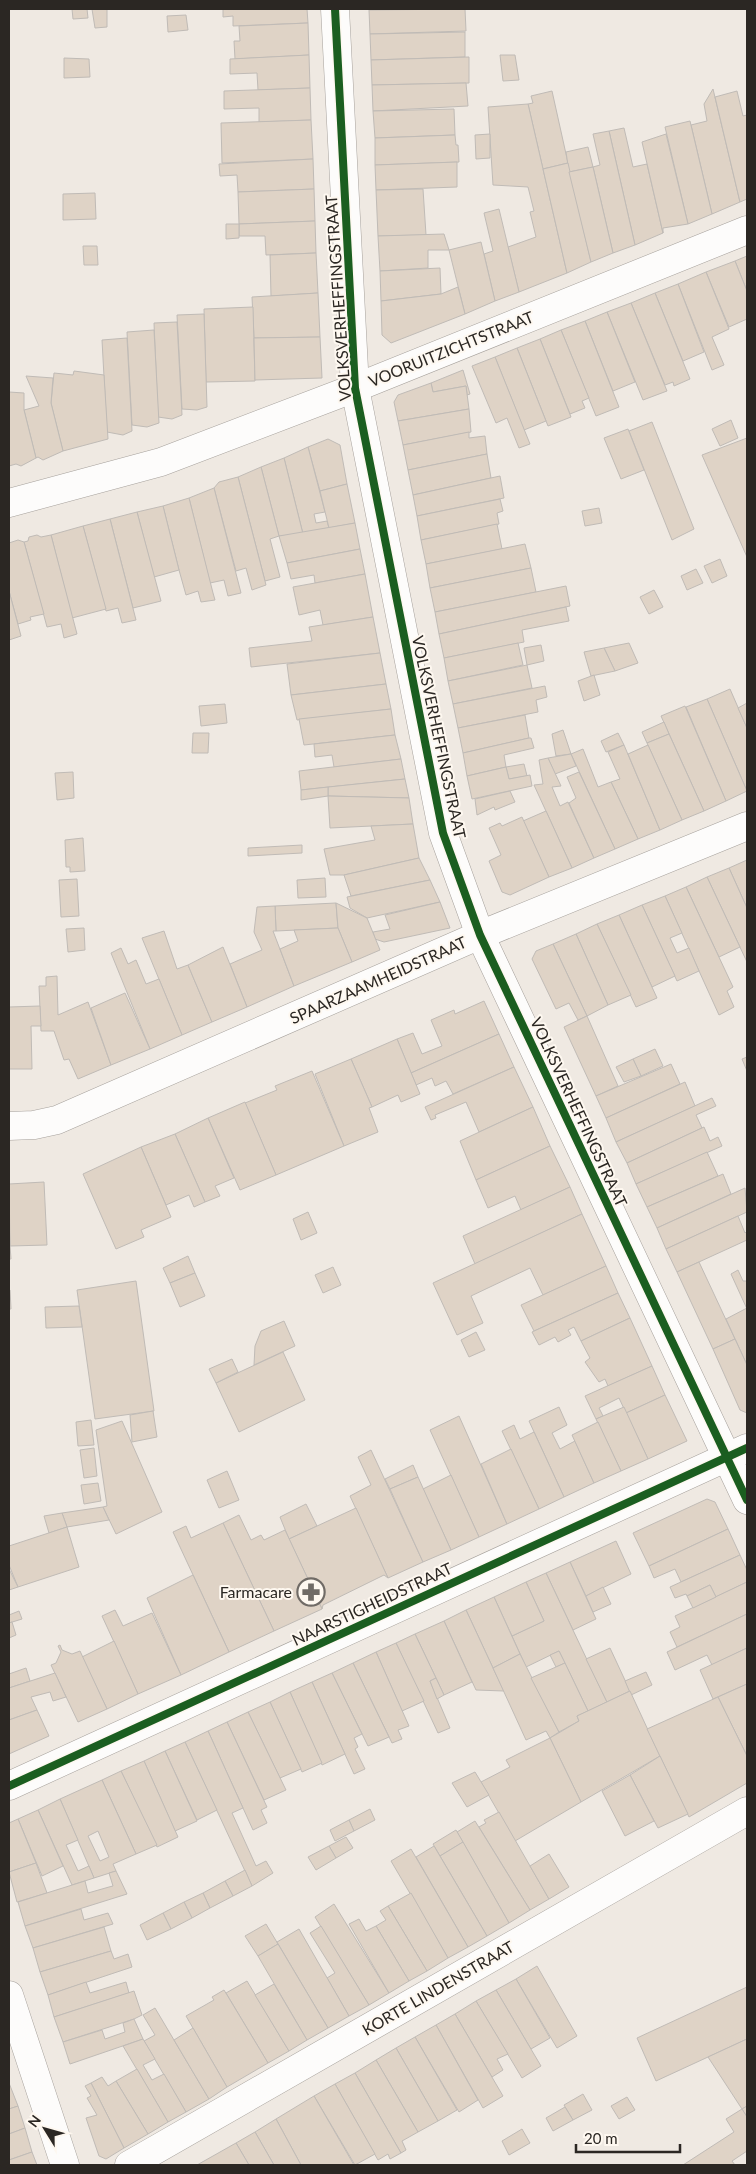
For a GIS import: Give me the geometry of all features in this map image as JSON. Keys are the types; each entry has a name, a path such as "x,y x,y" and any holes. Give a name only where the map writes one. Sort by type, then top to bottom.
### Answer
{"street":[{"name":"VOLKSVERHEFFINGSTRAAT","path":"336,9 355,388 443,833 480,935 737,1453 747,1500"},
{"name":"VOORUITZICHTSTRAAT","path":"9,503 161,462 355,388 747,230"},
{"name":"SPAARZAAMHEIDSTRAAT","path":"9,1126 34,1125 57,1120 480,935 747,826"},
{"name":"NAARSTIGHEIDSTRAAT","path":"9,1786 737,1453"},
{"name":"KORTE LINDENSTRAAT","path":"129,2165 747,1811"},
{"path":"9,1995 65,2165"}],"building":[{"path":"72,9 87,9 88,18 73,19"},
{"path":"92,9 107,9 107,27 95,28"},
{"path":"223,9 307,9 308,23 233,26 233,16 223,17"},
{"path":"465,9 466,31 370,34 369,10"},
{"path":"186,15 188,30 168,32 167,16"},
{"path":"308,23 309,55 235,59 234,41 240,41 239,26"},
{"path":"465,32 465,57 371,60 370,34"},
{"path":"309,55 310,88 258,90 257,73 230,74 230,59"},
{"path":"500,55 515,55 519,80 503,81"},
{"path":"469,57 469,83 372,85 371,60"},
{"path":"64,58 89,59 90,77 64,78"},
{"path":"466,83 468,106 373,111 372,85"},
{"path":"310,88 311,120 259,122 259,108 224,109 224,91"},
{"path":"713,89 740,202 712,214 691,125 707,121 704,104"},
{"path":"552,91 568,163 543,169 528,104 533,103 531,96"},
{"path":"737,91 743,116 747,115 747,199 740,202 715,97"},
{"path":"528,104 567,273 519,292 508,247 536,237 530,212 534,211 528,187 493,185 488,107"},
{"path":"454,109 455,135 375,138 373,111"},
{"path":"311,120 313,159 222,163 221,123"},
{"path":"690,121 712,214 688,224 665,127"},
{"path":"624,128 633,167 647,164 663,233 635,245 609,131"},
{"path":"609,131 635,245 613,253 593,167 600,165 593,134"},
{"path":"490,134 490,158 476,159 475,135"},
{"path":"666,134 688,224 663,228 663,233 642,142"},
{"path":"455,135 456,145 458,145 459,162 375,165 375,138"},
{"path":"588,147 593,167 569,172 566,152"},
{"path":"313,159 314,189 238,192 237,175 220,176 219,164"},
{"path":"457,162 457,187 376,190 375,165"},
{"path":"568,163 591,262 567,273 543,169"},
{"path":"593,167 613,253 591,262 569,172"},
{"path":"314,189 315,221 239,224 238,192"},
{"path":"423,189 426,235 378,236 376,190"},
{"path":"95,193 96,219 63,220 63,194"},
{"path":"499,209 519,292 495,301 484,254 493,251 484,213"},
{"path":"315,221 316,253 266,255 265,236 239,236 239,224"},
{"path":"226,224 239,224 239,238 226,239"},
{"path":"444,234 449,250 428,250 428,268 380,271 378,236"},
{"path":"481,242 495,301 465,314 449,250"},
{"path":"83,246 97,246 98,265 84,265"},
{"path":"316,253 318,293 271,296 270,255"},
{"path":"747,256 747,291 735,261"},
{"path":"735,261 747,291 747,319 729,327 706,272"},
{"path":"440,268 441,294 381,301 380,271"},
{"path":"706,272 729,329 712,337 724,365 712,370 678,284"},
{"path":"678,284 704,352 683,361 655,293"},
{"path":"458,287 465,314 391,343 382,335 381,301 441,294"},
{"path":"318,293 320,337 254,338 252,297"},
{"path":"655,293 690,379 674,386 673,382 665,385 631,303"},
{"path":"631,303 667,391 643,400 607,312"},
{"path":"253,307 255,381 206,382 204,309"},
{"path":"607,312 635,382 613,391 585,321"},
{"path":"204,314 207,407 197,410 182,409 177,315"},
{"path":"585,321 619,407 596,416 561,330"},
{"path":"177,322 182,415 172,419 158,417 154,323"},
{"path":"154,330 159,423 147,427 132,425 127,332"},
{"path":"561,330 589,398 582,401 585,408 570,414 540,339"},
{"path":"320,337 322,378 255,380 254,338"},
{"path":"127,338 132,431 123,435 107,432 102,340"},
{"path":"540,339 571,417 548,426 517,348"},
{"path":"517,348 546,421 524,430 495,357"},
{"path":"495,357 530,444 519,448 507,418 496,423 472,366"},
{"path":"463,370 470,394 467,395 466,386 433,392 431,383"},
{"path":"74,371 104,375 108,439 63,451 51,403 54,373 73,375"},
{"path":"26,376 53,378 51,403 63,451 43,460 38,457 36,458 24,410 39,406"},
{"path":"431,383 433,392 466,386 469,409 398,421 394,402 398,395"},
{"path":"9,392 24,393 24,410 36,458 21,466 16,464 9,466"},
{"path":"469,409 471,432 403,445 398,421"},
{"path":"731,420 738,438 720,446 712,429"},
{"path":"652,422 694,529 672,540 629,431"},
{"path":"628,429 644,470 621,479 604,438"},
{"path":"469,432 469,438 485,436 487,454 408,470 403,445"},
{"path":"747,438 747,557 702,455"},
{"path":"328,439 340,445 347,484 320,491 308,447"},
{"path":"308,447 325,512 314,514 316,523 327,521 329,528 303,534 284,458"},
{"path":"487,454 491,478 413,495 408,470"},
{"path":"284,458 303,534 279,536 261,467"},
{"path":"261,467 279,536 270,539 280,577 265,581 238,477"},
{"path":"500,476 504,498 417,516 413,495"},
{"path":"238,477 266,585 252,590 246,568 236,571 214,488 219,482"},
{"path":"347,484 355,523 329,528 320,491"},
{"path":"214,488 241,593 228,596 224,580 210,583 189,498"},
{"path":"189,498 215,600 201,602 198,591 186,595 179,570 163,506"},
{"path":"500,499 503,511 497,513 499,524 421,540 417,516"},
{"path":"163,506 179,570 154,577 137,512"},
{"path":"599,508 602,523 585,526 582,511"},
{"path":"137,512 161,601 133,608 110,519"},
{"path":"110,519 136,620 122,623 118,608 106,611 83,526"},
{"path":"355,523 360,549 287,563 279,536"},
{"path":"497,524 502,549 426,564 421,540"},
{"path":"83,526 106,609 72,618 51,535"},
{"path":"37,535 41,537 51,535 77,634 64,638 61,624 47,627 24,542 28,541 29,537"},
{"path":"18,540 24,542 44,614 30,617 31,620 18,624 9,591 9,543"},
{"path":"525,544 531,568 430,588 426,564"},
{"path":"360,549 365,574 315,583 314,575 291,579 287,563"},
{"path":"720,559 727,576 712,583 704,566"},
{"path":"531,568 536,592 435,612 430,588"},
{"path":"696,569 703,583 687,590 681,576"},
{"path":"365,574 373,617 323,625 320,610 299,615 293,587"},
{"path":"566,586 570,606 439,634 435,612"},
{"path":"654,590 663,607 649,614 640,597"},
{"path":"9,591 21,636 9,640"},
{"path":"566,607 569,621 522,630 524,642 444,658 439,634"},
{"path":"373,617 380,653 251,667 249,648 312,641 309,627"},
{"path":"518,643 523,665 448,681 444,658"},
{"path":"629,643 638,663 615,671 604,648"},
{"path":"541,645 544,661 527,665 524,648"},
{"path":"604,648 615,671 591,676 584,652"},
{"path":"380,653 386,684 291,695 287,664"},
{"path":"527,665 532,688 453,704 448,681"},
{"path":"594,675 600,695 584,701 578,681"},
{"path":"386,684 391,709 297,720 291,695"},
{"path":"545,686 547,697 536,700 538,712 458,728 453,704"},
{"path":"730,689 747,728 747,791 707,699"},
{"path":"707,699 747,791 726,801 686,707"},
{"path":"747,703 747,728 738,708"},
{"path":"225,704 227,723 201,726 199,706"},
{"path":"685,706 726,801 704,811 661,716"},
{"path":"391,709 395,735 304,745 299,719"},
{"path":"525,715 529,738 463,753 458,728"},
{"path":"664,722 669,734 647,743 642,732"},
{"path":"563,730 571,754 556,756 552,734"},
{"path":"193,733 209,733 208,753 192,753"},
{"path":"618,733 624,745 606,752 601,741"},
{"path":"669,734 704,811 682,820 647,743"},
{"path":"395,735 401,759 334,767 332,755 315,757 314,744"},
{"path":"531,738 534,748 504,755 506,767 467,776 463,753"},
{"path":"624,745 660,830 638,839 611,782 620,779 608,752"},
{"path":"648,745 682,820 660,830 628,754"},
{"path":"583,749 598,787 611,782 638,839 615,849 571,754"},
{"path":"571,754 576,766 555,774 548,758"},
{"path":"548,758 561,786 552,787 560,806 568,802 594,858 572,868 534,785 543,784 539,760"},
{"path":"401,759 405,779 301,790 299,771"},
{"path":"524,764 527,776 509,779 506,767"},
{"path":"506,767 509,779 530,775 532,786 472,799 467,776"},
{"path":"73,772 74,798 57,800 55,773"},
{"path":"579,772 615,849 594,858 569,803 576,798 567,777"},
{"path":"405,779 409,798 328,796 328,787"},
{"path":"328,787 328,796 301,800 301,790"},
{"path":"510,791 515,802 495,810 494,807 477,815 475,799"},
{"path":"328,796 409,798 413,824 330,828"},
{"path":"546,811 572,868 549,877 523,821"},
{"path":"522,817 549,877 510,895 502,892 489,861 501,855 489,828 500,823 502,826"},
{"path":"413,824 419,858 344,875 330,875 324,849 375,840 371,826"},
{"path":"83,838 85,871 70,872 70,867 66,867 65,840"},
{"path":"302,845 302,853 248,856 248,848"},
{"path":"419,858 430,880 351,896 344,875"},
{"path":"747,860 747,908 729,868"},
{"path":"729,868 747,908 747,962 707,877"},
{"path":"707,877 740,947 719,957 686,887"},
{"path":"325,878 326,897 298,898 297,880"},
{"path":"77,879 79,916 61,917 59,880"},
{"path":"430,880 440,902 367,918 350,908 347,897"},
{"path":"686,887 733,987 727,991 734,1007 719,1015 665,896"},
{"path":"665,896 682,933 670,938 677,953 689,948 699,971 677,981 642,905"},
{"path":"440,902 450,928 384,942 375,939 373,932 390,929 385,915"},
{"path":"336,903 338,928 276,931 275,906"},
{"path":"336,903 367,918 380,950 352,962 338,928"},
{"path":"642,905 675,976 652,987 619,915"},
{"path":"275,906 276,931 273,931 294,986 247,1007 230,964 262,950 254,932 257,907"},
{"path":"619,915 657,998 636,1007 597,924"},
{"path":"597,924 631,995 608,1005 576,934"},
{"path":"84,928 85,950 68,952 66,929"},
{"path":"338,928 352,962 294,986 280,949 298,941 294,930"},
{"path":"164,931 177,969 188,965 212,1022 182,1035 142,938"},
{"path":"576,934 608,1005 587,1016 553,944"},
{"path":"553,944 587,1016 578,1020 569,1003 556,1009 532,959 536,951"},
{"path":"223,947 247,1007 212,1022 188,965"},
{"path":"121,948 128,964 136,960 146,984 159,979 182,1035 150,1049 111,953"},
{"path":"57,976 58,1015 88,1002 111,1065 78,1079 69,1059 64,1060 54,1031 41,1031 39,986 46,986 46,977"},
{"path":"125,993 150,1049 111,1065 91,1008"},
{"path":"484,1001 499,1034 411,1073 397,1039 413,1033 422,1054 442,1046 431,1020 454,1010 455,1014"},
{"path":"40,1006 41,1026 31,1026 32,1069 9,1069 9,1007"},
{"path":"587,1016 618,1086 596,1096 564,1027"},
{"path":"499,1034 514,1067 453,1094 446,1081 435,1086 432,1078 416,1085 411,1073"},
{"path":"397,1039 420,1094 401,1102 398,1095 372,1107 351,1059"},
{"path":"655,1049 663,1066 641,1076 633,1059"},
{"path":"747,1057 747,1071 742,1059"},
{"path":"351,1059 372,1107 369,1108 378,1132 344,1146 315,1074"},
{"path":"633,1059 641,1076 624,1082 616,1067"},
{"path":"671,1064 680,1084 606,1118 596,1096"},
{"path":"514,1067 533,1107 479,1132 466,1102 435,1115 436,1118 431,1120 425,1107"},
{"path":"312,1071 344,1146 276,1175 245,1103 277,1090 275,1086"},
{"path":"685,1082 695,1106 616,1142 606,1118"},
{"path":"712,1098 716,1106 696,1115 702,1128 627,1163 616,1142"},
{"path":"245,1102 276,1175 240,1190 208,1118"},
{"path":"533,1107 550,1146 476,1180 460,1141"},
{"path":"208,1118 234,1178 215,1186 220,1196 205,1202 175,1134"},
{"path":"704,1127 710,1141 718,1137 722,1146 636,1184 627,1163"},
{"path":"175,1134 205,1202 194,1207 189,1195 166,1205 141,1147"},
{"path":"550,1146 570,1187 521,1210 515,1196 488,1208 476,1180"},
{"path":"141,1147 171,1217 141,1230 144,1237 116,1249 83,1174"},
{"path":"707,1152 718,1176 647,1207 636,1184"},
{"path":"723,1174 731,1194 657,1228 647,1207"},
{"path":"44,1182 47,1245 10,1246 9,1184"},
{"path":"570,1187 582,1214 475,1264 463,1236"},
{"path":"745,1188 747,1212 666,1249 657,1228"},
{"path":"308,1212 317,1233 301,1240 293,1219"},
{"path":"582,1214 606,1266 543,1295 530,1268 471,1296 483,1323 457,1335 433,1283"},
{"path":"738,1216 745,1233 747,1231 747,1240 677,1272 666,1249"},
{"path":"9,1220 10,1246 11,1259 9,1259"},
{"path":"188,1256 195,1273 170,1283 163,1268"},
{"path":"699,1262 735,1339 713,1349 677,1272"},
{"path":"606,1266 618,1293 534,1331 521,1305"},
{"path":"333,1267 341,1285 323,1293 315,1275"},
{"path":"738,1270 743,1281 747,1281 747,1309 731,1274"},
{"path":"195,1273 205,1296 180,1307 170,1283"},
{"path":"136,1281 154,1411 95,1419 77,1290"},
{"path":"10,1290 11,1309 9,1309"},
{"path":"618,1293 630,1318 581,1341 574,1327 568,1330 571,1335 558,1342 555,1337 539,1345 532,1332"},
{"path":"79,1306 82,1327 46,1328 45,1307"},
{"path":"747,1308 747,1365 726,1319"},
{"path":"630,1318 652,1366 608,1386 605,1379 599,1382 585,1362 590,1358 581,1341"},
{"path":"284,1321 295,1346 254,1365 255,1346 261,1331"},
{"path":"476,1332 485,1350 469,1357 461,1340"},
{"path":"735,1339 747,1365 747,1413 740,1410 713,1349"},
{"path":"283,1352 305,1400 239,1432 216,1383"},
{"path":"232,1359 238,1372 216,1383 209,1369"},
{"path":"652,1366 665,1395 626,1413 619,1398 599,1408 603,1416 596,1419 585,1396"},
{"path":"665,1395 687,1441 648,1459 626,1413"},
{"path":"559,1407 567,1425 552,1433 560,1449 575,1441 594,1483 564,1497 529,1421"},
{"path":"624,1407 648,1459 621,1471 596,1419"},
{"path":"153,1411 157,1437 132,1442 130,1415"},
{"path":"459,1416 507,1524 479,1537 430,1430"},
{"path":"91,1420 94,1445 78,1446 76,1422"},
{"path":"122,1421 162,1512 116,1534 103,1507 107,1506 96,1430"},
{"path":"598,1422 621,1471 594,1483 572,1435"},
{"path":"514,1425 520,1439 534,1432 564,1497 539,1509 502,1431"},
{"path":"94,1448 97,1476 84,1478 80,1450"},
{"path":"511,1449 539,1509 507,1524 481,1464"},
{"path":"371,1450 423,1562 388,1578 350,1496 371,1485 358,1457"},
{"path":"413,1465 418,1477 390,1489 385,1479"},
{"path":"227,1471 239,1500 219,1508 207,1480"},
{"path":"451,1475 479,1537 451,1550 423,1489"},
{"path":"418,1477 451,1550 423,1562 390,1489"},
{"path":"98,1483 101,1501 84,1504 81,1485"},
{"path":"707,1499 715,1502 728,1529 649,1566 633,1533"},
{"path":"306,1504 317,1526 289,1539 280,1517"},
{"path":"103,1507 109,1520 67,1527 62,1513"},
{"path":"356,1508 388,1578 384,1575 323,1605 322,1609 289,1539"},
{"path":"62,1513 67,1527 49,1533 44,1516"},
{"path":"239,1515 251,1540 261,1535 264,1540 285,1530 322,1609 274,1631 223,1523"},
{"path":"223,1523 274,1631 229,1652 173,1532 186,1526 191,1538"},
{"path":"67,1527 79,1567 18,1587 9,1565 9,1546"},
{"path":"728,1529 740,1555 681,1582 675,1569 654,1578 649,1566"},
{"path":"616,1541 631,1574 586,1596 570,1562"},
{"path":"740,1555 747,1570 747,1582 716,1597 710,1585 687,1596 686,1594 675,1598 670,1587"},
{"path":"570,1562 596,1619 573,1630 546,1573"},
{"path":"9,1569 18,1587 9,1590"},
{"path":"546,1573 607,1702 588,1711 559,1651 526,1667 512,1636 544,1621 526,1582"},
{"path":"193,1575 229,1652 181,1675 147,1598"},
{"path":"526,1582 544,1621 512,1636 494,1597"},
{"path":"747,1582 747,1614 677,1647 670,1632 680,1627 675,1616"},
{"path":"710,1585 716,1597 693,1608 687,1596"},
{"path":"603,1587 611,1604 593,1612 586,1596"},
{"path":"494,1597 520,1654 493,1668 466,1610"},
{"path":"115,1610 123,1626 152,1613 181,1675 138,1694 102,1616"},
{"path":"466,1610 504,1691 476,1690 444,1621"},
{"path":"19,1611 22,1619 9,1623 9,1615"},
{"path":"747,1614 747,1648 712,1665 707,1655 675,1670 667,1652"},
{"path":"444,1621 472,1682 444,1695 415,1634"},
{"path":"12,1622 16,1635 9,1638 9,1623"},
{"path":"415,1634 436,1678 430,1681 450,1728 438,1733 396,1643"},
{"path":"114,1641 138,1694 107,1709 82,1657"},
{"path":"396,1643 424,1701 402,1711 376,1652"},
{"path":"60,1645 62,1650 72,1654 80,1651 107,1709 78,1722 51,1665 56,1663 61,1652 58,1646"},
{"path":"610,1648 630,1691 607,1702 586,1659"},
{"path":"747,1648 747,1684 713,1699 700,1670"},
{"path":"559,1651 565,1663 556,1667 550,1655"},
{"path":"376,1652 409,1726 398,1730 402,1739 392,1743 353,1663"},
{"path":"520,1654 559,1732 550,1738 546,1731 526,1740 493,1668"},
{"path":"353,1663 389,1737 368,1746 332,1673"},
{"path":"565,1663 588,1711 577,1716 579,1721 559,1732 531,1678"},
{"path":"26,1668 30,1681 9,1688 9,1674"},
{"path":"646,1672 652,1685 631,1695 625,1681"},
{"path":"55,1673 66,1697 53,1701 50,1692 31,1697 37,1710 9,1720 9,1688"},
{"path":"332,1673 362,1734 354,1738 358,1747 355,1749 365,1769 354,1774 312,1682"},
{"path":"436,1678 444,1695 437,1699 430,1681"},
{"path":"312,1682 345,1754 322,1765 290,1692"},
{"path":"747,1684 747,1756 718,1697"},
{"path":"630,1691 660,1756 581,1802 550,1738 579,1721 577,1716"},
{"path":"290,1692 322,1763 302,1772 270,1702"},
{"path":"718,1697 747,1756 747,1783 689,1817 647,1729"},
{"path":"270,1702 301,1769 280,1778 248,1712"},
{"path":"37,1710 49,1736 9,1754 9,1720"},
{"path":"248,1712 286,1790 264,1800 227,1722"},
{"path":"227,1722 267,1807 261,1810 267,1823 253,1830 208,1731"},
{"path":"208,1731 243,1808 232,1813 256,1866 266,1861 273,1873 252,1886 185,1742"},
{"path":"550,1738 581,1802 515,1841 481,1782 510,1767 506,1760"},
{"path":"185,1742 217,1810 197,1820 165,1751"},
{"path":"165,1751 197,1821 175,1831 144,1761"},
{"path":"660,1756 688,1814 658,1828 630,1775"},
{"path":"144,1761 178,1837 157,1847 121,1771"},
{"path":"121,1771 157,1845 136,1854 102,1780"},
{"path":"475,1772 489,1795 467,1807 452,1783"},
{"path":"630,1775 654,1821 625,1836 602,1791"},
{"path":"102,1780 136,1854 113,1864 116,1871 94,1878 60,1799","holes":["98,1831 109,1857 100,1861 88,1836"]},
{"path":"60,1799 78,1840 66,1845 78,1871 89,1866 94,1878 72,1885 38,1810"},
{"path":"370,1809 375,1820 354,1831 349,1820"},
{"path":"38,1810 63,1866 42,1876 18,1819"},
{"path":"499,1812 549,1899 530,1910 479,1827 486,1823 484,1820"},
{"path":"18,1819 36,1863 9,1872 9,1823"},
{"path":"349,1820 354,1831 335,1841 330,1830"},
{"path":"475,1821 530,1910 509,1923 457,1832"},
{"path":"456,1830 463,1842 440,1856 433,1844"},
{"path":"346,1837 353,1848 336,1858 329,1846"},
{"path":"463,1842 509,1923 487,1936 440,1856"},
{"path":"329,1846 336,1858 316,1870 308,1857"},
{"path":"434,1846 487,1936 468,1947 416,1857"},
{"path":"411,1849 468,1947 448,1958 391,1861"},
{"path":"549,1854 569,1887 549,1899 530,1866"},
{"path":"36,1863 47,1893 17,1902 9,1872"},
{"path":"245,1870 252,1886 233,1896 225,1881"},
{"path":"116,1871 127,1894 25,1926 18,1902 85,1881 88,1893 113,1886 109,1873"},
{"path":"225,1881 233,1896 210,1908 203,1893"},
{"path":"203,1893 210,1908 192,1918 184,1902"},
{"path":"411,1893 448,1958 427,1971 388,1906"},
{"path":"184,1902 192,1918 171,1929 163,1913"},
{"path":"334,1904 389,1993 369,2005 315,1917"},
{"path":"388,1906 427,1971 409,1981 376,1926 386,1920 380,1911"},
{"path":"81,1909 84,1920 108,1913 113,1924 33,1948 25,1926"},
{"path":"163,1913 171,1929 147,1940 140,1925"},
{"path":"359,1919 366,1931 376,1926 409,1981 389,1993 349,1924"},
{"path":"266,1924 278,1944 258,1956 245,1936"},
{"path":"321,1926 369,2005 349,2016 327,1978 335,1973 310,1933"},
{"path":"104,1927 111,1951 40,1972 33,1948"},
{"path":"299,1929 349,2016 328,2028 277,1942"},
{"path":"278,1944 328,2028 307,2040 258,1956"},
{"path":"111,1951 114,1959 128,1954 132,1967 48,1995 40,1972"},
{"path":"537,1966 577,2036 557,2048 516,1979"},
{"path":"516,1979 550,2038 531,2049 496,1990"},
{"path":"247,1981 289,2051 268,2063 226,1993"},
{"path":"86,1982 90,1993 126,1982 129,1993 54,2017 48,1995"},
{"path":"274,1984 307,2040 289,2051 255,1995"},
{"path":"747,1987 747,2039 656,2081 637,2038"},
{"path":"224,1990 268,2063 227,2087 186,2016 214,2000 212,1997"},
{"path":"496,1990 541,2066 522,2078 476,2001"},
{"path":"134,1991 142,2015 63,2042 54,2017"},
{"path":"476,2001 508,2054 497,2059 503,2070 492,2077 455,2014"},
{"path":"155,2008 209,2099 186,2112 144,2041 155,2035 143,2015"},
{"path":"455,2014 503,2096 483,2108 436,2025"},
{"path":"134,2019 143,2039 70,2064 63,2042 102,2030 105,2039 125,2032 123,2023"},
{"path":"436,2025 478,2100 459,2112 415,2037"},
{"path":"193,2028 227,2087 209,2099 174,2040"},
{"path":"415,2037 457,2110 438,2121 396,2048"},
{"path":"143,2039 155,2059 143,2065 152,2080 164,2074 186,2112 168,2122 123,2046"},
{"path":"747,2039 747,2106 742,2109 708,2057"},
{"path":"396,2048 438,2121 418,2132 376,2060"},
{"path":"376,2060 418,2132 402,2141 406,2150 401,2153 355,2073"},
{"path":"137,2069 168,2122 148,2134 116,2081"},
{"path":"355,2073 401,2153 390,2159 388,2154 378,2160 335,2084"},
{"path":"102,2077 108,2086 116,2081 148,2134 124,2148 91,2083"},
{"path":"9,2083 18,2106 9,2109"},
{"path":"91,2083 124,2148 106,2159 99,2156 86,2118 97,2115 87,2098 91,2096 85,2086"},
{"path":"335,2084 375,2154 355,2165 314,2096"},
{"path":"583,2094 592,2110 573,2120 564,2105"},
{"path":"314,2096 354,2165 301,2165 276,2119"},
{"path":"627,2097 635,2110 619,2119 611,2106"},
{"path":"18,2106 25,2128 9,2134 9,2109"},
{"path":"747,2106 747,2117 742,2109"},
{"path":"565,2107 573,2120 553,2131 546,2118"},
{"path":"742,2109 747,2117 747,2151 732,2161 735,2165 683,2165 734,2132 726,2119"},
{"path":"276,2119 301,2165 274,2165 255,2132"},
{"path":"25,2128 32,2152 9,2160 9,2134"},
{"path":"522,2129 530,2143 509,2155 502,2141"},
{"path":"255,2132 274,2165 249,2165 236,2143"},
{"path":"236,2143 249,2165 197,2165"},
{"path":"32,2152 37,2165 9,2165 9,2160"}],"cycle path":[{"path":"335,9 355,388 443,833 480,935 747,1500"},
{"path":"9,1786 747,1448"}],"place":[{"name":"Farmacare","path":"311,1592"}]}
